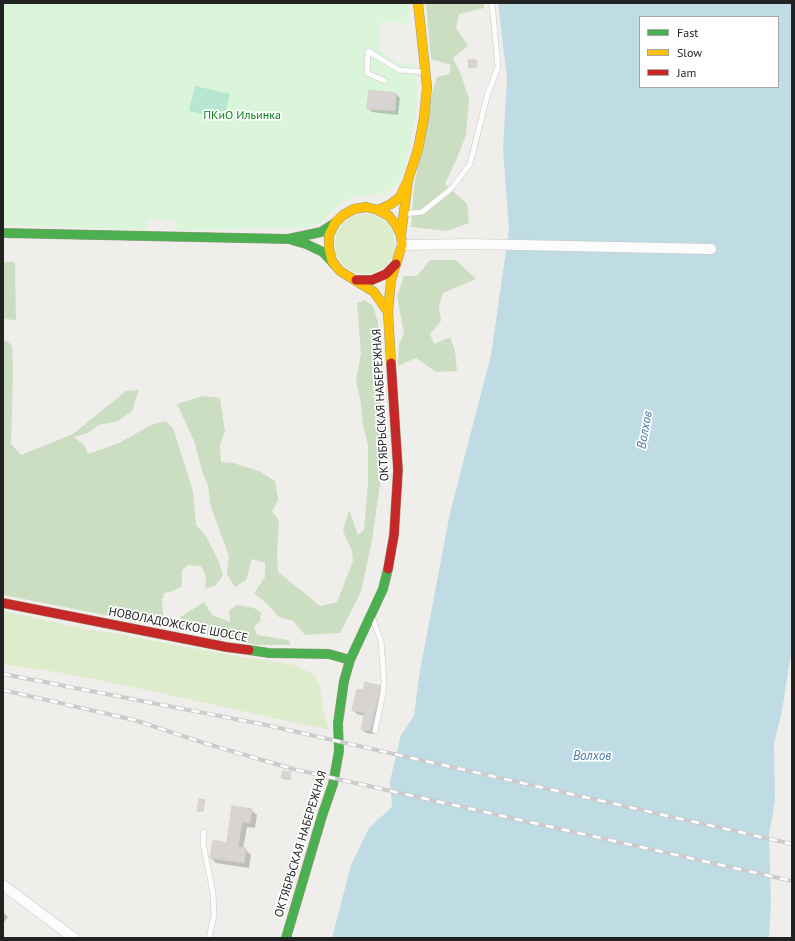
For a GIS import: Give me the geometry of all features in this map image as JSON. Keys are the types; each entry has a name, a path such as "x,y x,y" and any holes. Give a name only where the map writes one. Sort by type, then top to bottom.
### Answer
{"main road":[{"name":"ОКТЯБРЬСКАЯ НАБЕРЕЖНАЯ","path":"286,938 333,784 339,751 338,723 344,681 350,660 372,616 383,589 394,535 398,470 388,312 391,280 400,254 408,180 418,149 424,118 427,87 418,3"},
{"path":"378,210 400,197 408,180"},
{"path":"3,233 288,238 321,232 335,223 343,214 354,209 366,207 378,210 389,216 396,225 401,240"},
{"path":"335,223 330,235 329,248 332,261 340,271"},
{"path":"288,238 323,252 340,271 374,292 388,312"},
{"path":"356,280 372,280 386,274 397,263"},
{"name":"НОВОЛАДОЖСКОЕ ШОССЕ","path":"3,603 226,647 269,653 329,654 350,660"}],"street":[{"path":"401,240 471,244 711,249"},
{"path":"3,885 74,938"}],"lane":[{"path":"404,214 422,212 450,189 470,164 488,93 498,67 492,3"},
{"path":"386,81 367,73 368,51 399,70 425,72"},
{"path":"372,616 381,641 384,681 375,731"},
{"path":"204,832 203,843 213,893 214,915 209,938"}],"green space":[{"name":"ПКиО Ильинка","path":"3,3 409,3 410,23 380,22 379,50 399,64 415,65 417,86 416,115 410,147 400,182 387,192 356,196 341,203 320,223 308,228 177,230 176,220 148,220 147,230 3,225"},
{"path":"426,3 484,3 484,8 459,14 456,28 468,46 453,58 461,75 469,99 466,135 445,184 467,204 469,223 447,231 411,227 414,186 432,93 437,77 449,74 451,65 431,59"},
{"path":"195,86 230,94 224,119 189,111"},
{"path":"365,214 382,219 390,227 395,244 390,261 382,269 365,274 348,269 340,261 335,244 340,227 348,219"},
{"path":"430,260 456,260 476,279 443,293 439,306 441,321 430,334 434,344 450,337 455,351 457,371 436,372 416,358 398,366 399,344 404,334 397,296 404,276 417,276"},
{"path":"3,262 15,262 16,320 3,319"},
{"path":"364,300 373,306 378,323 382,438 380,484 372,540 361,592 340,633 305,635 293,621 279,617 254,593 265,577 265,563 252,559 246,580 235,587 227,574 229,556 210,504 208,485 203,474 194,441 177,404 203,396 220,398 225,431 220,445 221,462 233,463 259,471 275,481 278,500 272,511 279,521 277,552 278,572 320,606 337,602 353,561 352,551 343,531 349,510 358,535 364,530 368,483 368,445 363,425 361,403 356,381 361,354 357,303"},
{"path":"6,340 12,346 13,374 11,444 21,455 73,434 126,391 139,390 132,411 118,421 99,425 88,433 74,437 84,445 88,454 119,443 151,425 166,421 173,428 193,491 196,525 206,536 218,560 223,575 216,585 205,589 206,577 201,566 188,565 182,570 182,586 173,591 164,593 162,601 163,615 176,620 204,602 212,615 230,622 229,610 237,605 254,608 261,613 260,621 254,627 257,635 288,640 291,645 257,645 3,595 3,341"},
{"path":"3,611 91,630 295,665 316,676 329,730 147,690 63,673 3,664"}],"water":[{"name":"Волхов","path":"498,3 792,3 792,627 791,654 782,711 774,744 775,801 769,835 771,903 769,938 332,938 351,865 369,828 392,807 390,781 401,735 414,716 419,676 450,513 491,355 509,230 503,149 507,79"}],"building":[{"path":"468,60 476,60 477,67 469,68"},
{"path":"369,90 396,93 395,111 367,109"},
{"path":"365,682 381,686 370,731 361,729 365,713 352,710 357,689 363,690"},
{"path":"283,771 291,772 290,780 281,778"},
{"path":"199,799 205,800 203,811 197,811"},
{"path":"232,806 252,809 250,823 242,822 238,847 246,848 244,863 210,858 213,840 227,843"}],"railway":[{"path":"3,674 266,725 792,844"},
{"path":"3,690 134,720 204,743 293,769 792,881"}],"traffic: fast":[{"path":"3,233 288,239 321,232 335,223"},
{"path":"292,240 306,244 323,252 335,265"},
{"path":"286,938 333,784 339,751 338,723 344,681 350,660 383,589 388,569"},
{"path":"249,650 269,653 329,654 350,660"}],"traffic: slow":[{"path":"391,363 388,312 391,280 402,245 401,235 408,180 418,149 424,118 427,87 418,3"},
{"path":"378,210 391,204 400,197 406,184"},
{"path":"388,312 374,292 340,271 332,261 329,248 329,235 335,223 343,215 354,209 366,207 378,210 389,216 401,235"}],"traffic: jam":[{"path":"356,280 372,280 386,274 396,264"},
{"path":"388,569 394,535 398,470 391,363"},
{"path":"3,603 226,647 249,650"}]}
